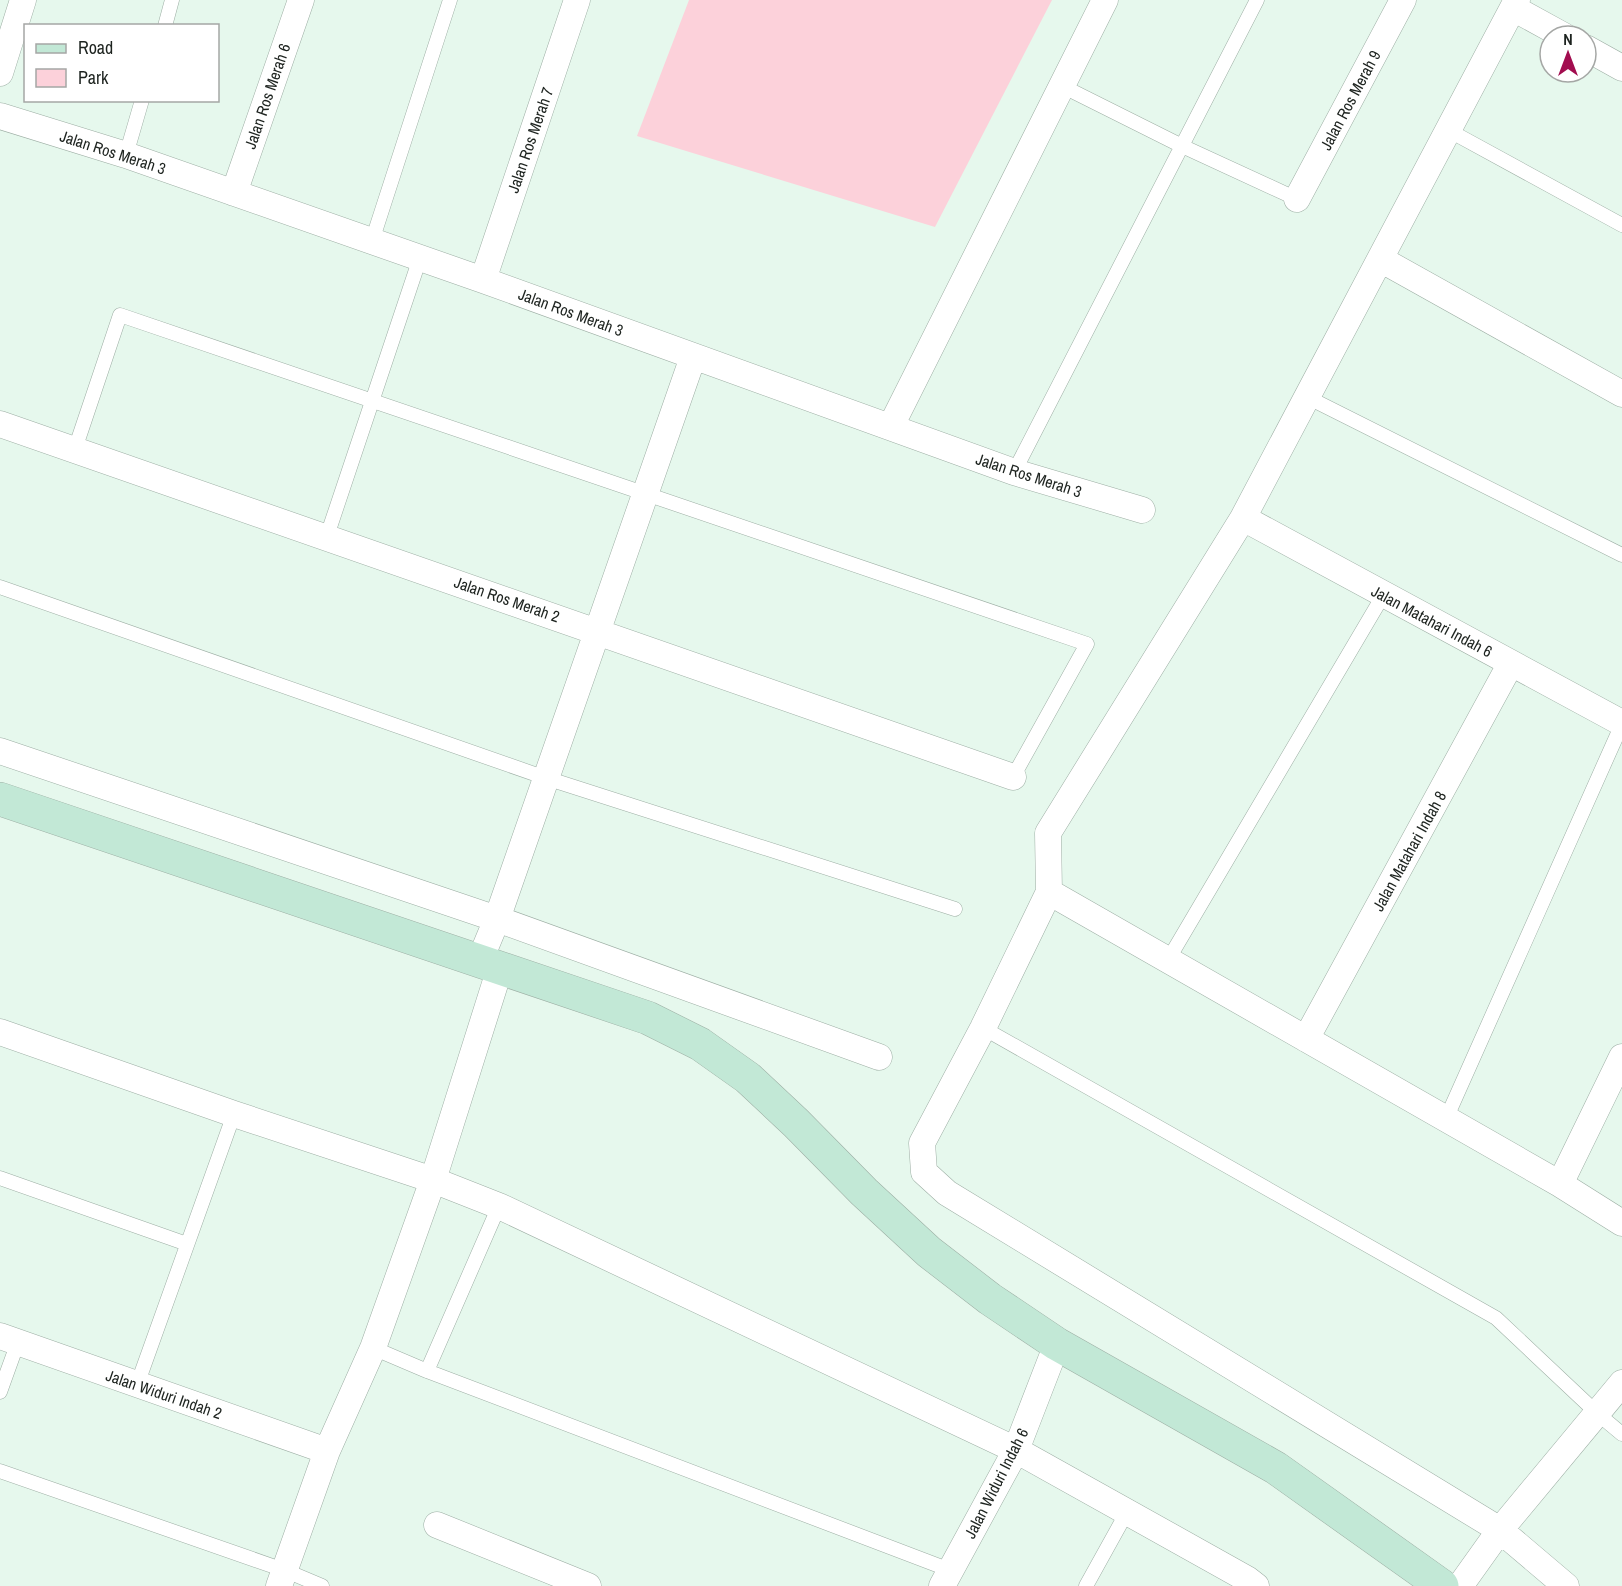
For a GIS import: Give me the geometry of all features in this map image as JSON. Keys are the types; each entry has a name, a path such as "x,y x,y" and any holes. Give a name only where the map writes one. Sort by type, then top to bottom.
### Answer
{"street":[{"path":"0,74 23,0"},
{"name":"Jalan Ros Merah 6","path":"234,193 301,0"},
{"name":"Jalan Ros Merah 7","path":"483,280 577,0"},
{"path":"891,426 1105,0"},
{"name":"Jalan Ros Merah 9","path":"1297,199 1403,0"},
{"path":"1546,24 1515,4 1243,518 1048,833 1049,892 983,1028 922,1143 924,1172 947,1193 1500,1530 1566,1586"},
{"path":"1598,55 1622,68"},
{"name":"Jalan Ros Merah 3","path":"0,116 126,155 372,241 1014,472 1142,510"},
{"path":"1380,260 1622,393"},
{"path":"282,1578 327,1451 373,1348 433,1180 490,964 497,919 693,357"},
{"name":"Jalan Ros Merah 2","path":"0,424 327,536 1013,777"},
{"name":"Jalan Matahari Indah 6","path":"1243,518 1622,723"},
{"name":"Jalan Matahari Indah 8","path":"1306,1039 1511,663"},
{"path":"0,752 497,919 879,1057"},
{"path":"0,799 648,1018 700,1044 748,1078 929,1252 990,1299 1057,1344 1276,1468 1442,1586"},
{"path":"1049,892 1560,1184 1622,1223"},
{"path":"0,1032 234,1114 433,1180 500,1206 1016,1450 1249,1584"},
{"path":"1560,1184 1622,1057"},
{"name":"Jalan Widuri Indah 2","path":"9,1339 327,1451"},
{"name":"Jalan Widuri Indah 6","path":"946,1578 1016,1450 1057,1344"},
{"path":"1460,1586 1500,1530 1622,1383"},
{"path":"437,1525 588,1586"}],"lane":[{"path":"166,24 172,0"},
{"path":"372,241 450,0"},
{"path":"1014,472 1257,0"},
{"path":"1062,86 1182,146 1297,199"},
{"path":"126,155 141,102"},
{"path":"1449,130 1622,225"},
{"path":"327,536 420,258"},
{"path":"75,449 120,315 1087,644 1013,777"},
{"path":"1307,397 1622,555"},
{"path":"0,587 546,778 956,909"},
{"path":"1168,960 1384,594"},
{"path":"1446,1119 1622,723"},
{"path":"983,1028 1496,1318 1622,1434"},
{"path":"137,1384 234,1114"},
{"path":"0,1178 187,1244"},
{"path":"427,1371 500,1206"},
{"path":"0,1392 9,1339"},
{"path":"373,1348 946,1578"},
{"path":"0,1471 282,1578 322,1586"},
{"path":"1086,1586 1127,1512"}],"green space":[{"path":"689,0 1052,0 935,227 637,136"}]}
